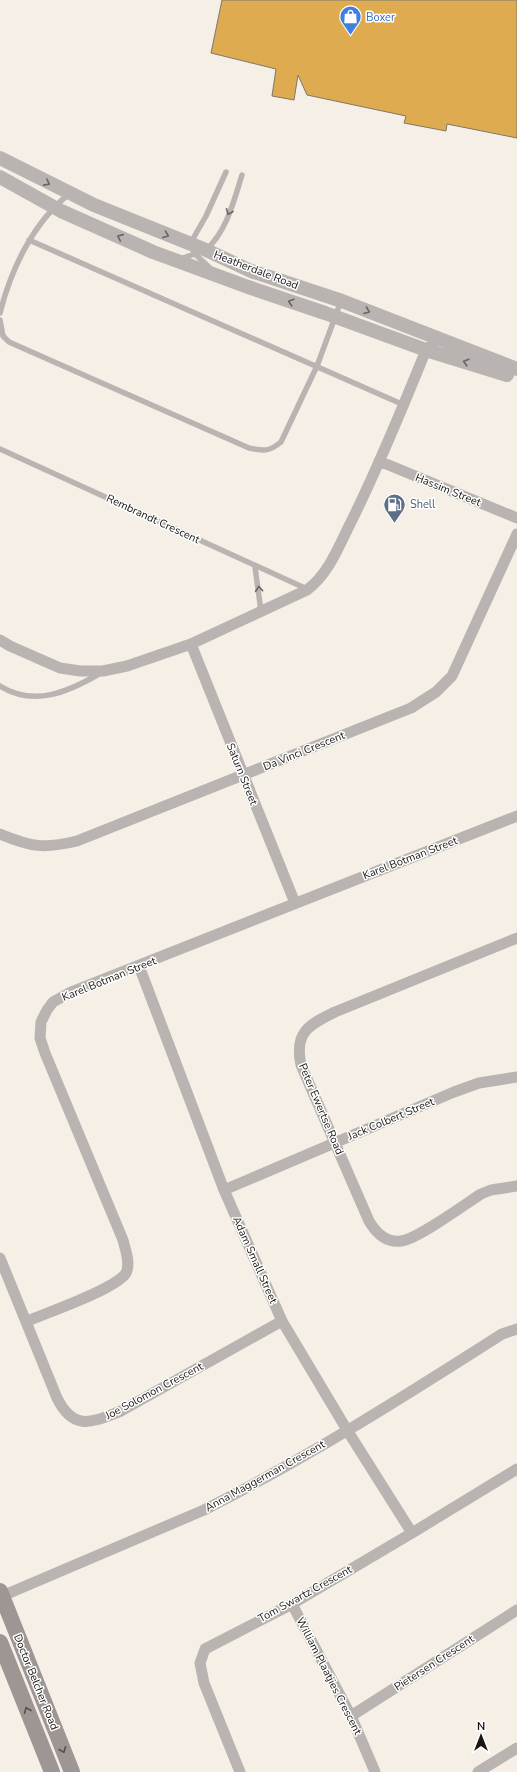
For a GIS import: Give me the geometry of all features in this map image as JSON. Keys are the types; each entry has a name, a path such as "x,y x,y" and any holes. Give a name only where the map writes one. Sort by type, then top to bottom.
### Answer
{"main road":[{"name":"Doctor Belcher Road","path":"1,1595 72,1772"},
{"name":"Doctor Belcher Road","path":"0,1642 52,1772"}],"street":[{"name":"Heatherdale Road","path":"5,160 69,194 197,249 284,282 342,301 516,371"},
{"path":"5,160 18,177 38,193 49,205"},
{"name":"Heatherdale Road","path":"0,177 49,205 176,261 426,350 516,371"},
{"path":"284,282 302,294 320,303 330,315"},
{"path":"403,325 426,350"},
{"path":"0,640 16,649 60,668 80,671 103,671 127,666 191,644 307,590 316,583 330,564 379,461 426,350 439,339"},
{"name":"Hassim Street","path":"379,461 517,518"},
{"name":"Da Vinci Crescent","path":"0,834 18,842 38,847 57,846 77,841 411,708 436,692 452,676 517,534"},
{"name":"Saturn Street","path":"191,644 242,775 295,903"},
{"name":"Karel Botman Street","path":"27,1322 114,1284 126,1272 128,1265 123,1240 40,1038 41,1022 47,1010 54,1002 71,992 517,816"},
{"name":"Peter Ewertse Road","path":"517,938 335,1012 308,1028 299,1042 298,1052 300,1065 375,1231 383,1238 401,1241 414,1236 481,1194 492,1190 517,1186"},
{"name":"Adam Small Street","path":"139,966 224,1190 282,1321 346,1430 412,1533"},
{"name":"Jack Colbert Street","path":"224,1190 335,1142 479,1083 517,1076"},
{"name":"Joe Solomon Crescent","path":"0,1258 63,1411 74,1419 86,1422 98,1420 121,1411 282,1321"},
{"name":"Anna Maggerman Crescent","path":"1,1595 204,1510 272,1474 502,1334 517,1329"},
{"name":"Tom Swartz Crescent","path":"240,1772 204,1683 201,1672 201,1657 205,1649 292,1604 517,1469"},
{"name":"William Plaatjies Crescent","path":"292,1604 351,1716 375,1772"},
{"name":"Pietersen Crescent","path":"351,1716 517,1610"},
{"path":"478,1772 517,1748"}],"lane":[{"path":"226,172 206,216 197,249 206,265 248,287"},
{"path":"176,261 197,249 213,243 227,219 242,175"},
{"path":"0,312 6,288 49,205 69,194"},
{"path":"30,240 404,405"},
{"path":"0,320 3,336 9,342 249,448 263,450 273,449 281,442 317,366 330,315 342,301"},
{"name":"Rembrandt Crescent","path":"0,448 307,590"},
{"path":"255,567 261,612"},
{"path":"0,686 6,690 24,696 43,697 62,692 82,684 103,671"}],"building":[{"path":"222,0 517,0 517,138 447,124 446,131 404,123 406,116 307,95 298,75 294,100 272,96 276,69 211,53"}],"place":[{"name":"Boxer","path":"350,36"},
{"name":"Shell","path":"394,524"}]}
